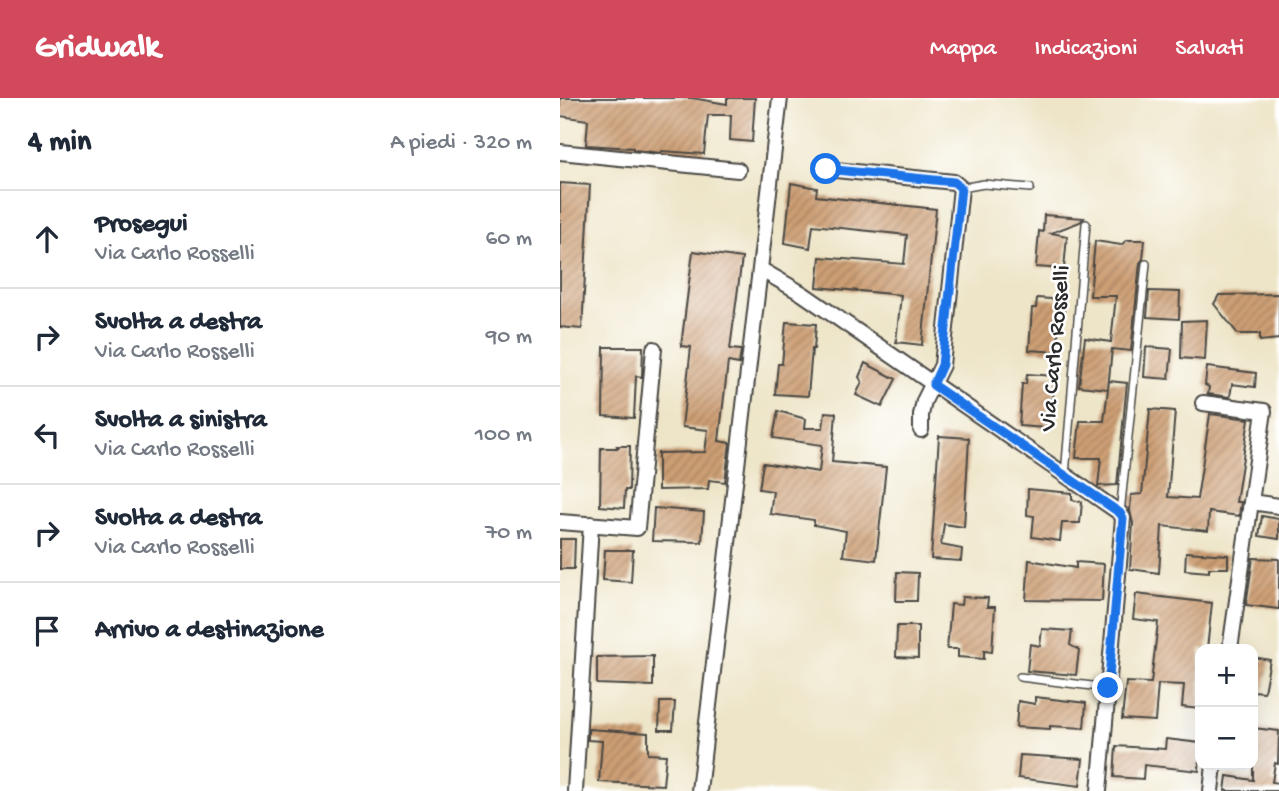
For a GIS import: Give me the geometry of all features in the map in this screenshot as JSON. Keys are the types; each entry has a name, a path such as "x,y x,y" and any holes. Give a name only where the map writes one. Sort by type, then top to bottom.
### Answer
{"street":[{"path":"699,791 780,98"},
{"path":"560,152 738,170"},
{"path":"826,169 954,182 961,188 942,365 922,409 921,430"},
{"name":"Via Carlo Rosselli","path":"760,269 803,295 1120,513"},
{"path":"560,522 637,528 654,349"},
{"path":"1203,403 1264,410 1231,644"},
{"path":"1251,502 1279,506"},
{"path":"1099,791 1123,523 1120,513"},
{"path":"575,791 591,524"},
{"path":"1210,791 1213,770"}],"lane":[{"path":"961,188 984,184 1030,188"},
{"name":"Via Carlo Rosselli","path":"1065,475 1086,224"},
{"path":"1120,513 1146,264"},
{"path":"1020,677 1108,688"}],"building":[{"path":"560,98 692,98 727,104 727,98 755,98 752,142 730,140 731,115 708,115 704,154 661,153 586,145 588,120 560,116"},
{"path":"560,183 590,185 582,329 560,327"},
{"path":"791,183 817,188 816,196 936,209 922,345 896,342 901,295 817,287 820,257 904,264 907,235 813,225 810,248 785,243"},
{"path":"1044,215 1084,218 1051,233 1067,236 1064,269 1036,267 1039,231 1043,232"},
{"path":"1127,240 1145,240 1131,351 1112,349 1108,389 1079,386 1085,338 1111,342 1116,296 1090,296 1095,241 1121,245"},
{"path":"693,251 742,258 730,349 741,350 739,364 728,362 719,441 730,443 725,482 709,480 708,489 658,490 658,453 705,452 708,430 682,427 691,347 681,346"},
{"path":"1149,291 1180,292 1179,319 1147,317"},
{"path":"1279,294 1279,339 1260,341 1260,334 1238,334 1214,304 1219,295"},
{"path":"1037,298 1065,300 1063,323 1059,322 1057,352 1029,350 1032,308 1036,308"},
{"path":"1207,320 1205,360 1181,358 1182,321"},
{"path":"786,322 816,324 808,396 775,394 778,364 782,364"},
{"path":"604,347 643,347 642,377 636,376 634,418 603,416"},
{"path":"1146,347 1172,349 1169,379 1144,377"},
{"path":"865,363 896,379 882,407 856,395 862,382 859,377"},
{"path":"1207,367 1256,373 1255,387 1232,384 1230,397 1208,394 1209,387 1205,385"},
{"path":"1027,374 1055,376 1046,428 1019,426 1022,384 1026,384"},
{"path":"1109,381 1127,383 1117,485 1098,486 1101,458 1076,458 1080,421 1104,421"},
{"path":"1150,409 1175,411 1168,497 1197,499 1210,414 1249,419 1236,502 1241,502 1239,516 1209,512 1208,531 1162,526 1159,573 1130,569 1133,523 1130,511 1131,495 1142,494"},
{"path":"778,411 806,419 805,428 823,428 825,412 836,413 832,462 886,467 876,560 843,556 846,531 814,525 814,520 770,514 773,491 759,489 763,463 819,472 822,445 773,438"},
{"path":"939,436 969,438 964,527 944,524 941,545 962,549 961,561 931,559"},
{"path":"617,446 630,446 629,490 625,490 624,508 600,506 601,448 618,448"},
{"path":"1028,489 1072,493 1072,500 1082,502 1080,523 1062,523 1060,541 1032,537 1034,516 1027,515"},
{"path":"654,508 704,512 702,542 652,541"},
{"path":"1262,516 1279,519 1279,539 1259,536"},
{"path":"560,539 575,539 574,569 560,569"},
{"path":"605,550 633,550 631,582 603,580"},
{"path":"1186,552 1228,555 1228,568 1209,568 1209,572 1185,570"},
{"path":"1253,558 1279,559 1279,609 1246,605"},
{"path":"1029,560 1076,568 1076,562 1104,564 1102,601 1026,600"},
{"path":"897,572 918,573 917,601 896,601"},
{"path":"1136,594 1212,603 1208,644 1195,644 1195,708 1182,707 1184,685 1158,684 1155,721 1122,719 1126,682 1151,683 1158,622 1133,619"},
{"path":"962,597 988,598 987,607 995,607 992,652 984,651 984,659 958,657 958,649 947,649 951,604 961,605"},
{"path":"897,626 918,626 918,658 896,657"},
{"path":"1042,629 1072,631 1070,645 1079,650 1076,675 1027,671 1030,644 1040,646"},
{"path":"653,656 653,686 597,684 597,657"},
{"path":"1258,658 1270,660 1264,692 1258,691"},
{"path":"1035,697 1086,703 1084,728 1016,727 1018,701 1035,704"},
{"path":"660,702 675,702 673,730 659,730"},
{"path":"588,729 648,733 648,754 666,755 663,785 599,782 602,741 588,740"},
{"path":"1258,729 1279,731 1278,764 1275,763 1272,782 1279,783 1279,791 1225,791 1227,776 1253,780 1253,770 1258,770"},
{"path":"1166,739 1195,742 1195,770 1199,771 1144,765 1143,779 1114,777 1116,746 1165,749"},
{"path":"1020,755 1083,759 1080,786 1018,778"}],"route":[{"path":"826,169 959,184 961,195 942,365 933,385 1120,513 1123,518 1108,688"}]}
